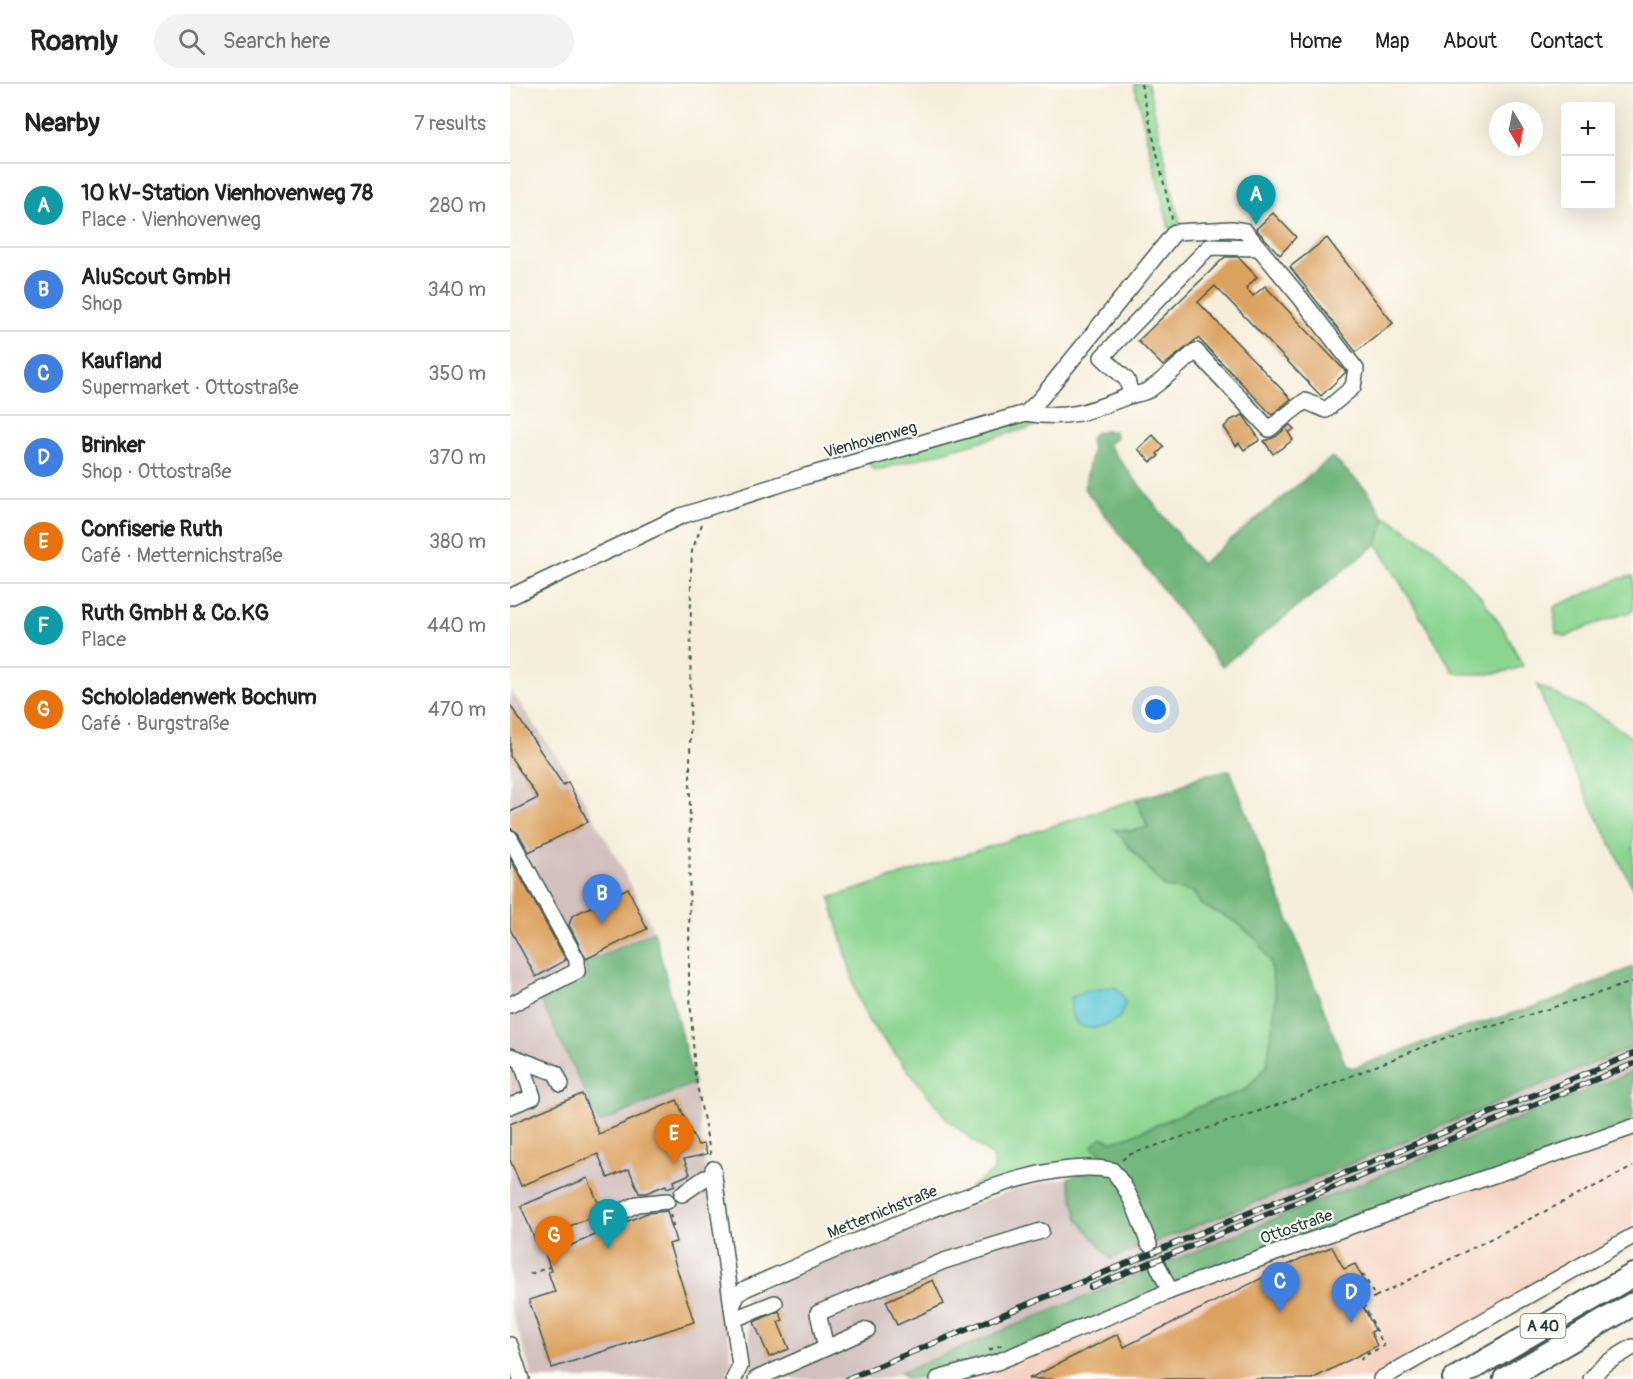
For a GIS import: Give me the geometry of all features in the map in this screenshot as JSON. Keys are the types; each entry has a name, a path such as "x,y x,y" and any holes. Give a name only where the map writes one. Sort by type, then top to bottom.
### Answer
{"highway":[{"name":"A 40","path":"1454,1379 1633,1275"},
{"name":"A 40","path":"1505,1379 1633,1304"}],"street":[{"path":"1232,229 1245,231 1356,369 1353,387 1326,410 1305,401 1269,429 1196,351 1147,391 1072,415 1056,417 1026,413 1041,398 1175,232 1232,229"},
{"path":"1131,395 1127,380 1102,357 1209,247 1259,248"},
{"name":"Vienhovenweg","path":"510,597 681,516 802,477 1026,413"},
{"path":"510,838 577,960 577,971 510,1005"},
{"path":"516,1058 556,1073 561,1084"},
{"path":"510,1106 533,1097 516,1058"},
{"name":"Ottostraße","path":"938,1379 973,1376 1170,1291 1633,1127"},
{"name":"Metternichstraße","path":"733,1313 738,1294 746,1288 864,1236 968,1196 1024,1178 1064,1170 1089,1168 1112,1170"},
{"path":"1112,1170 1128,1193 1149,1244"},
{"path":"682,1194 713,1172 740,1366 734,1379"},
{"path":"621,1212 637,1204 667,1201"},
{"path":"826,1348 818,1313 944,1262 1041,1231"},
{"path":"1382,1379 1633,1236"},
{"path":"1158,1266 1170,1291"},
{"path":"733,1313 774,1303"},
{"path":"756,1379 867,1330"},
{"path":"510,1345 521,1379"},
{"path":"1591,1379 1603,1365 1633,1347"}],"path":[{"path":"1142,84 1175,232"},
{"path":"708,508 692,551 691,572 689,980 695,1075 713,1172"},
{"path":"1112,1170 1128,1155 1286,1102 1463,1031 1497,1025 1633,982"},
{"path":"1363,1303 1633,1167"},
{"path":"672,1221 674,1229"},
{"path":"530,1274 549,1267"},
{"path":"1362,1276 1364,1275 1375,1297"},
{"path":"1362,1360 1361,1358 1368,1353 1384,1346 1359,1295 1371,1289"}],"shaded area":[{"path":"510,689 572,779 654,931 584,963 588,974 540,998 600,1123 694,1083 732,1363 725,1379 533,1379 510,1306"},
{"path":"1633,1047 1633,1071 885,1379 754,1379 745,1296 865,1243 1021,1187 1068,1178 1072,1192 1111,1259 1282,1192"},
{"path":"1633,1124 1633,1247 1400,1379 924,1379 1013,1349"}],"green space":[{"path":"1134,84 1148,84 1181,228 1169,229"},
{"path":"1025,409 1036,426 875,471 859,453 994,414"},
{"path":"1114,431 1116,437 1108,445 1201,564 1332,457 1368,491 1385,519 1377,544 1222,666 1084,488 1092,451 1090,439 1094,433"},
{"path":"1387,517 1434,548 1480,596 1505,631 1523,666 1489,674 1454,673 1377,544"},
{"path":"1633,576 1633,611 1581,629 1567,637 1556,633 1554,607 1619,579"},
{"path":"1537,685 1600,716 1631,737 1633,741 1633,888 1557,737"},
{"path":"1230,770 1346,1066 1353,1068 1465,1028 1550,1002 1633,967 1633,1047 1282,1192 1111,1259 1078,1219 1068,1178 1111,1162 1092,1146 1102,1137 1112,1141 1128,1137 1245,1090 1267,1066 1276,998 1270,962 1258,941 1235,921 1201,905 1193,892 1164,887 1114,829 1132,831 1148,827 1136,799 1171,790 1202,775"},
{"path":"1136,799 1148,828 1132,831 1115,830 1164,887 1193,892 1201,905 1235,921 1258,941 1270,962 1276,998 1267,1066 1245,1090 1128,1137 1112,1141 1111,1161 1073,1166 969,1188 994,1171 994,1158 948,1120 868,1020 859,1000 830,898"},
{"path":"654,931 694,1083 600,1123 540,999 588,974 584,964"},
{"path":"1633,1071 1633,1124 1013,1349 930,1376 906,1379 900,1373"}],"water":[{"path":"1115,987 1122,994 1125,1002 1118,1018 1108,1024 1092,1028 1085,1027 1075,1020 1072,1014 1071,998 1084,991"}],"building":[{"path":"1273,213 1296,237 1280,255 1256,229"},
{"path":"1327,238 1393,323 1356,352 1290,267"},
{"path":"1225,257 1238,257 1257,277 1246,288 1253,296 1265,286 1346,372 1321,396 1215,286 1198,302 1291,399 1272,415 1198,338 1163,366 1138,341"},
{"path":"1243,415 1260,440 1244,450 1239,443 1236,446 1224,427 1231,420"},
{"path":"1290,425 1294,429 1289,433 1287,430 1293,440 1273,454 1264,441 1275,437"},
{"path":"1153,435 1164,447 1157,454 1159,456 1151,462 1138,449"},
{"path":"510,705 563,785 568,782 588,822 529,852 518,833 510,828 510,812 538,798 510,756"},
{"path":"510,858 566,960 536,977 510,929"},
{"path":"628,888 647,929 586,959 569,925 572,916"},
{"path":"582,1094 599,1134 677,1100 698,1145 704,1144 707,1154 684,1159 690,1174 674,1181 675,1185 667,1188 666,1185 646,1193 639,1193 629,1169 608,1178 598,1154 521,1186 510,1160 510,1124"},
{"path":"588,1178 602,1213 535,1240 521,1206"},
{"path":"667,1211 676,1242 669,1244 694,1322 552,1368 529,1300 555,1292 548,1272 551,1271 546,1256 647,1213"},
{"path":"1332,1247 1344,1269 1355,1264 1368,1288 1357,1294 1375,1330 1371,1332 1377,1346 1312,1379 1028,1379 1118,1334 1124,1347 1302,1258"},
{"path":"933,1280 944,1304 897,1325 886,1301"},
{"path":"779,1311 783,1320 778,1322 789,1349 769,1357 754,1322"}],"tunnel":[{"path":"1149,1244 1158,1266"}],"railway":[{"path":"847,1379 1633,1054"},
{"path":"1091,1287 1633,1064"}],"place":[{"name":"10 kV-Station Vienhovenweg 78","path":"1256,225"},
{"name":"AluScout GmbH","path":"602,924"},
{"name":"Confiserie Ruth","path":"674,1164"},
{"name":"Ruth GmbH & Co.KG","path":"608,1249"},
{"name":"Schololadenwerk Bochum","path":"554,1266"},
{"name":"Kaufland","path":"1280,1312"},
{"name":"Brinker","path":"1351,1323"}]}
